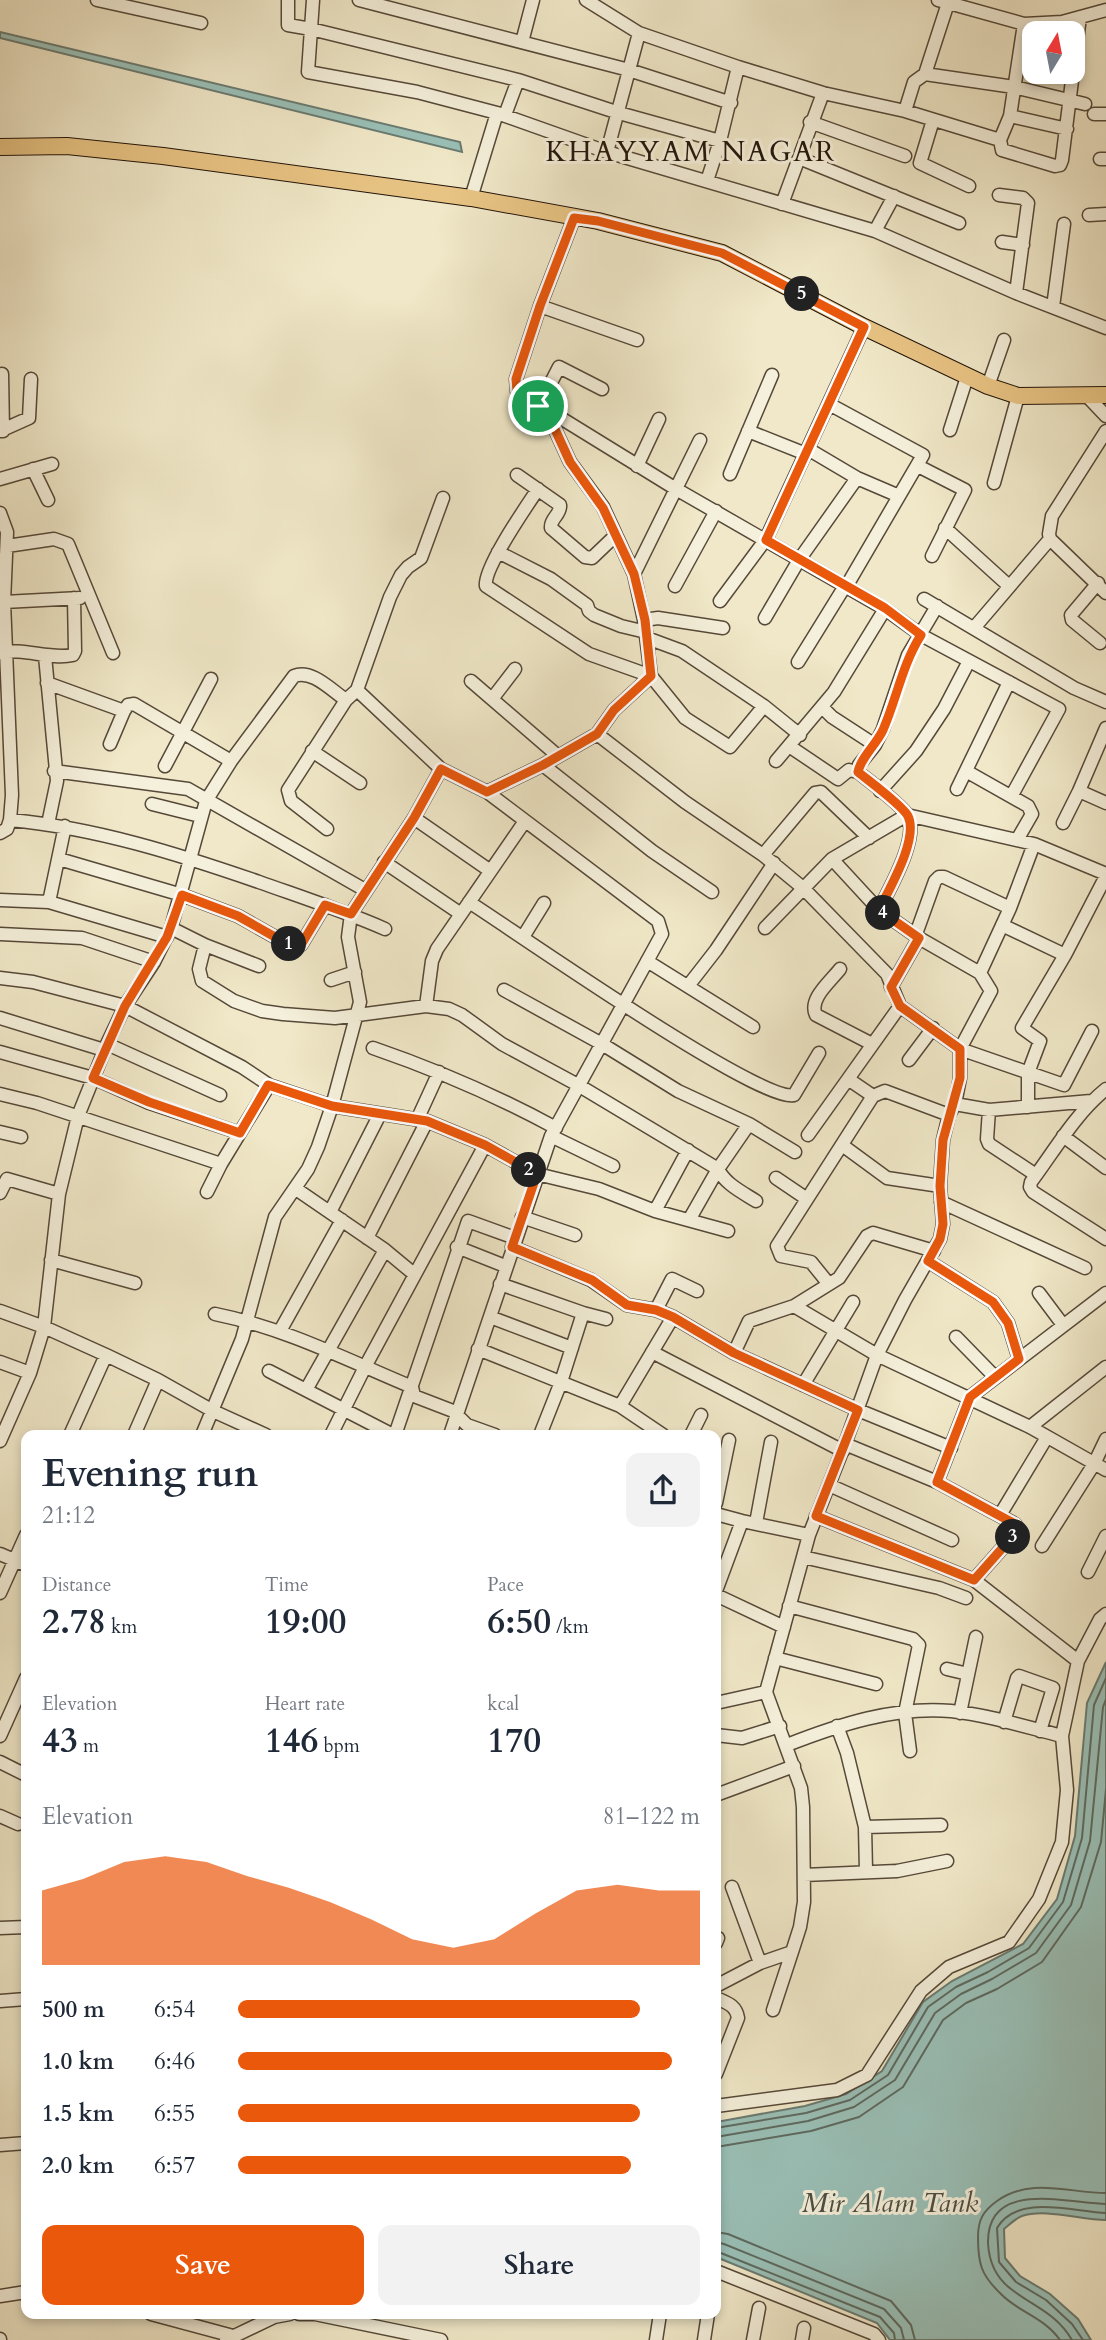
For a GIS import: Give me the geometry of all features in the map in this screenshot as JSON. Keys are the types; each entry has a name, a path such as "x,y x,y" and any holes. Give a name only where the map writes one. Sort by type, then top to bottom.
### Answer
{"main road":[{"path":"0,147 67,146 135,153 471,198 598,221 722,253 864,327 988,386 1018,396 1106,395"}],"street":[{"path":"97,0 201,23"},
{"path":"288,0 288,26 311,29 518,80 619,113 720,141"},
{"path":"313,0 308,72 416,92 501,114 607,152 875,230 1016,293 1106,328"},
{"path":"359,0 393,5 629,70 731,103"},
{"path":"522,42 533,0"},
{"path":"586,0 639,33 737,67 823,93 905,111 1000,141"},
{"path":"905,111 914,82 925,74 945,1 1022,23"},
{"path":"1066,21 1106,10"},
{"path":"1022,37 1010,116 1000,141 1002,149 1055,166 1060,165 1080,17"},
{"path":"607,152 639,33"},
{"path":"707,181 731,103 737,67"},
{"path":"925,74 1014,87 1070,101 1095,111"},
{"path":"471,198 501,114 518,80"},
{"path":"782,204 810,122 823,93"},
{"path":"1010,116 1066,129"},
{"path":"933,120 920,163 969,186"},
{"path":"810,122 905,156"},
{"path":"799,158 959,223"},
{"path":"999,195 1027,200 1016,293"},
{"path":"875,230 894,196"},
{"path":"1089,215 1106,214"},
{"path":"574,218 540,306 516,379 517,391 676,489 885,608 921,635 1059,709 1012,795"},
{"path":"1053,307 1064,224"},
{"path":"1002,242 1023,245"},
{"path":"540,306 637,340"},
{"path":"720,601 766,540 864,327"},
{"path":"988,386 1004,340"},
{"path":"602,389 559,367 543,409 570,462 603,508 634,574 646,630 651,676"},
{"path":"2,374 1,431 29,418 31,379"},
{"path":"730,474 772,375"},
{"path":"950,430 968,377"},
{"path":"994,483 1018,396"},
{"path":"1087,396 1106,416"},
{"path":"798,662 923,456 922,453 829,404"},
{"path":"637,466 659,419"},
{"path":"1100,643 1072,620 1072,615 1102,588 1049,534 1052,516 1106,430"},
{"path":"748,431 807,452 857,478 900,496"},
{"path":"634,574 700,440"},
{"path":"0,479 52,464"},
{"path":"918,466 965,488 932,556"},
{"path":"33,469 48,500"},
{"path":"517,475 560,505 560,511 552,521 551,528 589,559 616,536"},
{"path":"765,618 799,560 857,478"},
{"path":"538,489 498,552 485,580 486,586 589,654 651,676 685,718 730,747 764,706"},
{"path":"327,829 291,800 288,790 346,700 357,690 390,597 401,575 421,558 443,498"},
{"path":"675,586 716,511"},
{"path":"0,513 7,532 3,652 6,795 10,820 7,830 0,832"},
{"path":"945,528 1009,586"},
{"path":"7,546 54,539 68,544 114,653"},
{"path":"974,628 1051,539"},
{"path":"498,552 551,579 587,605 594,615 646,630 682,651 764,706 800,735"},
{"path":"4,602 91,597"},
{"path":"3,652 45,656 73,655 74,598"},
{"path":"924,599 1074,688 1106,702"},
{"path":"858,772 859,765 875,745 883,729 908,655 937,606"},
{"path":"776,761 822,708 885,608"},
{"path":"646,630 670,620 723,628"},
{"path":"45,656 57,781 48,824"},
{"path":"880,791 916,751 944,709 968,661"},
{"path":"492,699 514,669"},
{"path":"0,1441 5,1419 30,1373 44,1327 58,1194 78,1116 125,1006 169,933 182,895 200,816 206,801 231,761 293,676 309,674 346,700"},
{"path":"487,792 543,765 597,734 614,710 651,676"},
{"path":"165,766 211,678"},
{"path":"471,681 558,756"},
{"path":"957,789 1009,682"},
{"path":"47,683 124,711"},
{"path":"357,690 441,769 487,792 658,921 662,934 553,1132 452,1430"},
{"path":"110,744 124,711 128,705 134,704 231,761"},
{"path":"822,708 831,717 875,745"},
{"path":"1063,823 1106,728"},
{"path":"597,734 685,802 769,859 803,888 887,974 900,1006 960,1049 1064,1085 1092,1031"},
{"path":"789,746 838,779 849,770 858,772 908,815 1034,844 1106,875 1065,956 1022,1028 1040,1041 1028,1073 1028,1107"},
{"path":"312,751 360,783"},
{"path":"543,765 652,851 712,892"},
{"path":"204,1430 242,1339 275,1217 296,1189 318,1147 332,1106 348,1039 358,1015 360,1002 348,937 351,914 414,818 441,769"},
{"path":"54,771 188,789 365,890"},
{"path":"966,771 1028,806 1032,814 1017,840"},
{"path":"1079,791 1106,803"},
{"path":"688,986 716,950 769,859 815,793 821,792 869,838"},
{"path":"152,804 200,816"},
{"path":"765,928 832,859 908,815"},
{"path":"879,910 904,855 911,829 908,815"},
{"path":"414,818 489,870"},
{"path":"10,820 65,826 190,858 351,914 385,929"},
{"path":"426,1006 432,961 442,940 525,821"},
{"path":"49,902 65,826"},
{"path":"980,973 1010,908 1034,844"},
{"path":"59,859 182,895 238,916 297,946 303,942 325,905"},
{"path":"773,2010 802,1914 803,1807 801,1787 766,1692 809,1535 877,1355 940,1239 943,1224 940,1186 943,1140 960,1078 960,1049 991,991 980,973 879,910 832,859"},
{"path":"384,862 461,914"},
{"path":"891,987 917,936 935,881 939,877 1010,908"},
{"path":"0,900 49,902 169,933 259,966"},
{"path":"469,902 737,1075 781,1095 794,1095 819,1053"},
{"path":"523,937 544,903"},
{"path":"1002,925 1065,956"},
{"path":"0,934 71,936 154,961"},
{"path":"205,945 199,976 212,989 234,1001 262,1011 335,1018 379,1010 426,1006 449,1009 462,1015 502,1044 688,1150 718,1169 729,1183 756,1200"},
{"path":"647,961 753,1027"},
{"path":"841,969 814,1002 813,1011 872,1044"},
{"path":"331,980 355,972"},
{"path":"0,978 33,982 125,1006 243,1067 268,1085 332,1106 422,1121 485,1145 537,1174 599,1189 655,1211 728,1231"},
{"path":"504,990 602,1044 678,1091 749,1124 795,1152"},
{"path":"808,1135 900,1006"},
{"path":"0,1018 106,1047 220,1095"},
{"path":"909,1060 933,1028"},
{"path":"373,1048 439,1072 505,1101 613,1166"},
{"path":"0,1052 93,1078 149,1102 240,1133"},
{"path":"367,1238 422,1121 439,1072"},
{"path":"848,1079 873,1096"},
{"path":"207,1192 268,1085"},
{"path":"1106,1089 1091,1101 1063,1136 1030,1187 1033,1192 1106,1239"},
{"path":"828,1283 811,1262 788,1258 778,1253 777,1245 873,1096 885,1091 952,1109 989,1110 1091,1101"},
{"path":"0,1094 78,1116 221,1164"},
{"path":"989,1110 989,1144 1036,1175"},
{"path":"330,1212 380,1114"},
{"path":"689,1220 718,1169 749,1124"},
{"path":"0,1132 21,1137"},
{"path":"1063,1136 1106,1168"},
{"path":"333,1430 414,1274 485,1145"},
{"path":"842,1145 887,1178 940,1186"},
{"path":"655,1211 688,1150"},
{"path":"776,1178 807,1199"},
{"path":"0,1193 7,1179 58,1194"},
{"path":"296,1189 386,1250 414,1274"},
{"path":"941,1202 1085,1268"},
{"path":"522,1217 575,1235"},
{"path":"280,1331 342,1220"},
{"path":"400,1430 457,1247 468,1221 592,1280 627,1305 656,1310 673,1317 734,1353 858,1410 951,1448"},
{"path":"734,1353 749,1321 794,1306 842,1275 867,1236 873,1233 931,1256 993,1302 1008,1323 1019,1359"},
{"path":"457,1247 506,1266"},
{"path":"306,1390 386,1250"},
{"path":"51,1260 135,1283"},
{"path":"656,1310 673,1279 697,1290"},
{"path":"500,1284 606,1319"},
{"path":"1039,1293 1063,1325"},
{"path":"937,1482 970,1397 1106,1293"},
{"path":"803,1385 853,1302"},
{"path":"794,1306 877,1355 1030,1427 1106,1471"},
{"path":"0,1311 106,1355 254,1430"},
{"path":"542,1430 583,1313"},
{"path":"215,1314 280,1331 412,1387"},
{"path":"490,1317 572,1348"},
{"path":"620,1406 673,1317"},
{"path":"956,1337 995,1377"},
{"path":"478,1349 620,1406 656,1430"},
{"path":"652,1352 844,1448 937,1482 1015,1524 1014,1535 974,1580"},
{"path":"73,1430 106,1355"},
{"path":"0,1362 30,1373"},
{"path":"1030,1427 1106,1367"},
{"path":"269,1371 343,1410 390,1430"},
{"path":"136,1430 158,1380"},
{"path":"412,1387 414,1396 453,1410 467,1425 481,1430"},
{"path":"694,1430 701,1415"},
{"path":"1000,1515 1047,1437"},
{"path":"1042,1546 1094,1464 1106,1438"},
{"path":"721,1479 729,1440"},
{"path":"756,1523 771,1442"},
{"path":"829,1485 952,1540"},
{"path":"721,1515 809,1535"},
{"path":"816,1516 974,1580 1079,1661"},
{"path":"721,1568 742,1521"},
{"path":"1088,1572 1106,1536"},
{"path":"0,1554 21,1563 0,1592"},
{"path":"803,1557 939,1588 966,1598"},
{"path":"721,1595 784,1626"},
{"path":"789,1606 914,1639 919,1645 919,1651 905,1713 910,1751"},
{"path":"721,2105 837,2090 867,2075 921,1991 949,1967 1009,1942 1039,1899 1062,1842 1067,1790 1062,1736 1079,1661 1100,1619 1106,1614"},
{"path":"960,1713 976,1637"},
{"path":"775,1658 876,1684"},
{"path":"947,1669 968,1674"},
{"path":"1004,1722 1019,1676 1053,1688 1040,1731"},
{"path":"0,1736 21,1689"},
{"path":"721,1702 766,1692"},
{"path":"787,1745 837,1726 905,1713 960,1713 1062,1736"},
{"path":"721,1736 742,1738 780,1726"},
{"path":"837,1726 847,1753 864,1827 866,1871"},
{"path":"0,1762 21,1772"},
{"path":"721,1793 793,1766"},
{"path":"0,1816 18,1824"},
{"path":"864,1827 942,1825"},
{"path":"804,1875 897,1871 947,1861"},
{"path":"732,1887 761,1963"},
{"path":"0,1928 21,1927"},
{"path":"721,1983 761,1963 792,1952"},
{"path":"0,2001 21,1999"},
{"path":"721,2000 732,2005 738,2018 721,2061"},
{"path":"0,2145 21,2143"},
{"path":"721,2273 874,2334 878,2340"},
{"path":"0,2296 21,2293"},
{"path":"753,2340 759,2308"},
{"path":"167,2319 229,2338 270,2319"},
{"path":"656,2340 659,2319"},
{"path":"704,2340 707,2319"},
{"path":"374,2320 441,2340"}],"water":[{"path":"0,32 460,142 462,152 0,38"},
{"name":"Mir Alam Tank","path":"1106,1662 1106,2220 1041,2213 1020,2217 1004,2229 1005,2258 1020,2276 1050,2294 1078,2319 1091,2340 890,2340 877,2323 721,2259 721,2121 805,2106 846,2094 882,2071 923,2002 952,1981 1023,1944 1057,1899 1075,1836 1087,1703"}],"district":[{"name":"KHAYYAM NAGAR","path":"691,151"}],"route":[{"path":"574,218 598,221 722,253 864,327 766,540 885,608 921,635 908,655 883,729 875,745 859,765 858,772 908,815 911,829 904,855 879,910 919,938 891,987 900,1006 960,1049 960,1078 943,1140 940,1186 943,1224 940,1239 928,1261 993,1302 1008,1323 1019,1359 970,1397 937,1482 1015,1524 1014,1535 974,1580 816,1516 858,1410 734,1353 673,1317 656,1310 627,1305 592,1280 512,1247 537,1174 485,1145 427,1121 332,1106 268,1085 240,1133 149,1102 93,1078 125,1006 172,928 182,895 238,916 291,946 301,945 325,905 351,914 414,818 441,769 487,792 543,765 597,734 614,710 651,676 645,620 634,574 603,508 570,462 547,412 538,406 517,391 516,379 540,306 574,218"}]}
